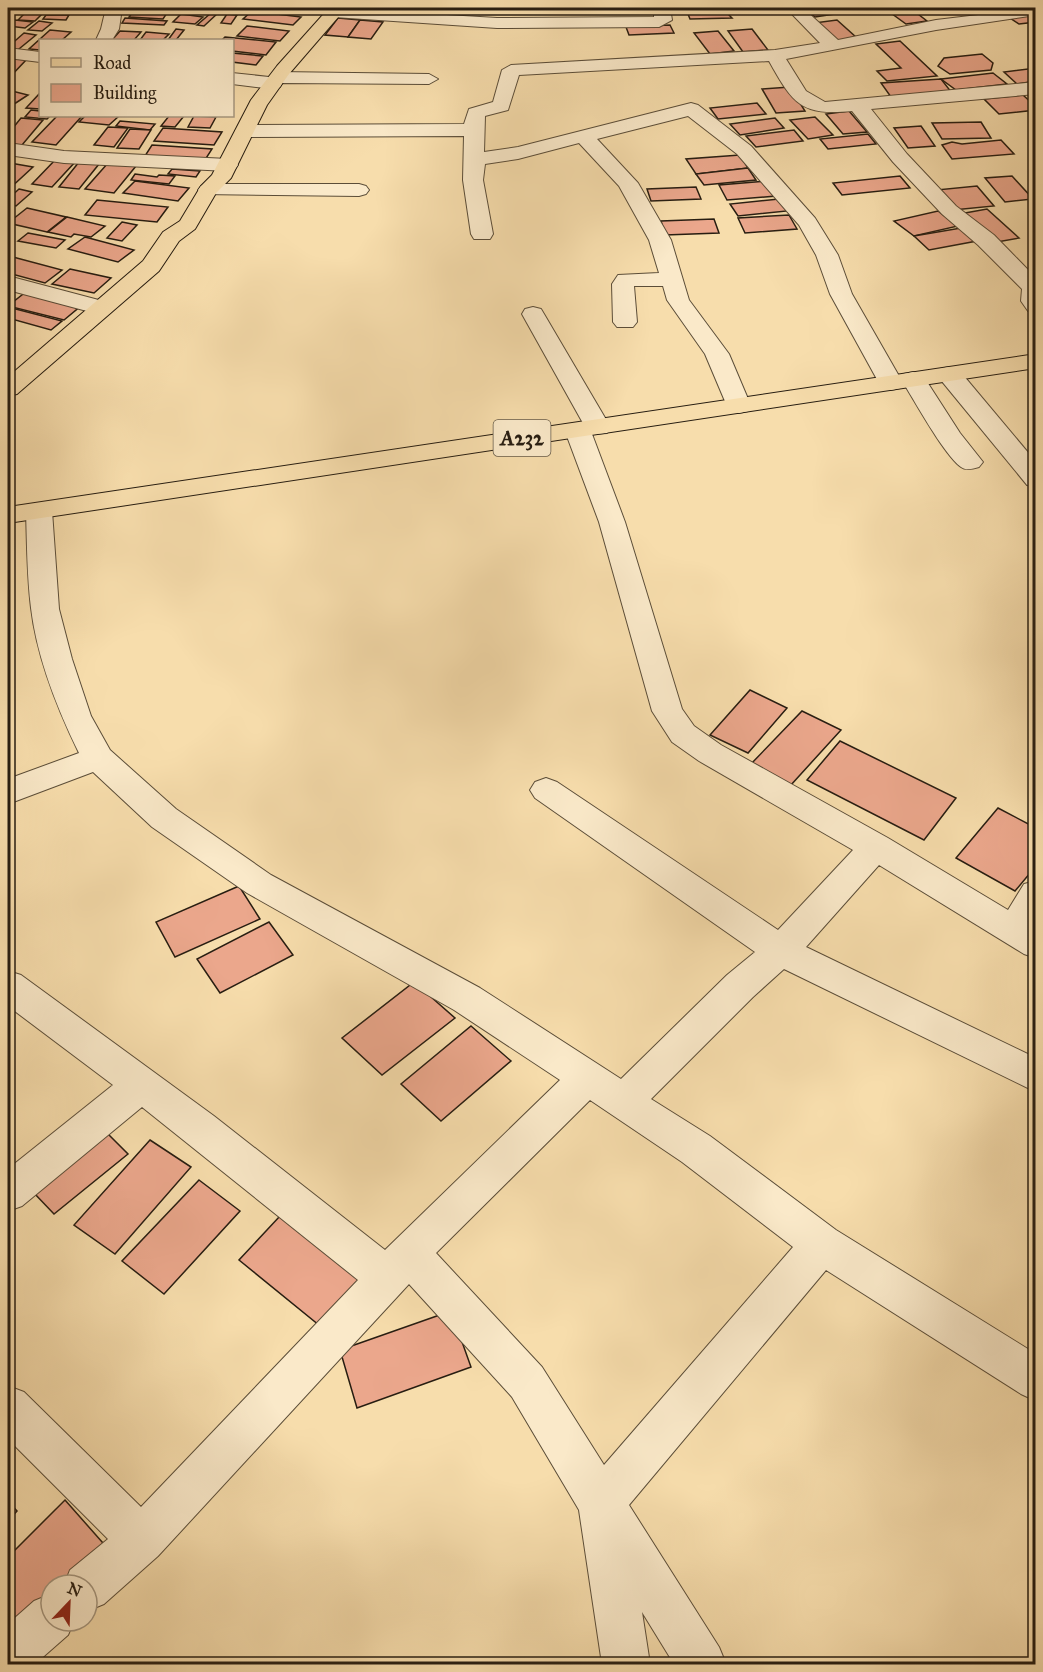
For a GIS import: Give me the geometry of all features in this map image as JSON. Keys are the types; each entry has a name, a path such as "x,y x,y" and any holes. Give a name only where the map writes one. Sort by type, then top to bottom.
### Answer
{"main road":[{"path":"8,389 151,266 171,237 188,225 208,190 221,178 258,104 336,10"},
{"name":"A232","path":"23,513 588,430 1035,361"}],"street":[{"path":"104,39 110,28 114,8"},
{"path":"336,10 463,23 532,26 659,22 663,20 663,8"},
{"path":"794,8 834,46"},
{"path":"482,234 473,180 475,159 473,130 476,113 501,106 511,70 775,55 834,46 929,19 1035,10"},
{"path":"8,53 39,57"},
{"path":"775,55 801,98 810,105 824,108 1035,88"},
{"path":"234,78 429,79"},
{"path":"858,106 900,158 948,210 986,240 1033,288 1032,302 1035,306"},
{"path":"475,159 518,153 585,138 684,109 699,113 744,150 808,222 827,255 841,294 902,381 970,462"},
{"path":"245,131 473,130"},
{"path":"585,138 628,183 660,240 678,300 717,354 739,406"},
{"path":"8,149 64,157 228,165"},
{"path":"208,190 359,190"},
{"path":"625,322 623,284 626,280 672,279"},
{"path":"8,283 102,308"},
{"path":"533,314 588,430 667,711 683,734 790,801 876,846 1025,937 1035,894"},
{"path":"949,374 1035,479"},
{"path":"23,513 55,649 76,716 98,758 164,818 259,884 467,999 696,1149 822,1244 1035,1379"},
{"path":"8,792 98,758"},
{"path":"546,790 781,951 1035,1076"},
{"path":"623,1102 740,986 781,951 876,846"},
{"path":"8,986 141,1085 398,1265 527,1382 702,1665"},
{"path":"99,1577 142,1540 398,1265 587,1078"},
{"path":"8,1193 141,1085"},
{"path":"626,1665 601,1503 822,1244"},
{"path":"8,1408 142,1540"},
{"path":"8,1656 39,1629"}],"building":[{"path":"30,8 46,10 35,21 18,20"},
{"path":"136,8 169,10 163,19 129,17"},
{"path":"221,8 242,8 238,13 218,11"},
{"path":"803,8 850,8 855,11 815,17"},
{"path":"884,8 910,8 927,21 906,24"},
{"path":"724,10 732,18 690,19 688,14 695,14 694,11"},
{"path":"252,11 301,17 293,25 243,19"},
{"path":"211,13 218,13 204,26 197,25"},
{"path":"181,14 203,17 195,24 173,22"},
{"path":"227,14 237,15 231,24 221,23"},
{"path":"1036,14 1036,22 1019,24 1007,16"},
{"path":"46,15 69,15 66,20 43,19"},
{"path":"125,18 167,21 164,25 122,23"},
{"path":"338,18 360,20 348,37 325,35"},
{"path":"15,20 33,22 25,28 8,26"},
{"path":"360,20 383,22 371,39 348,37"},
{"path":"837,20 857,38 833,41 814,23"},
{"path":"39,21 52,23 42,31 28,30"},
{"path":"670,25 674,33 629,35 626,27"},
{"path":"247,26 289,31 280,41 237,36"},
{"path":"176,29 184,30 177,39 169,39"},
{"path":"752,29 768,50 743,52 728,31"},
{"path":"50,30 71,32 63,39 40,39"},
{"path":"120,31 141,32 135,39 113,39"},
{"path":"718,31 734,51 710,54 694,33"},
{"path":"146,32 169,34 164,39 141,39"},
{"path":"24,33 36,35 14,53 8,52 8,47"},
{"path":"225,37 276,42 266,55 234,51 234,39 223,39"},
{"path":"39,40 39,50 29,49"},
{"path":"900,41 937,76 887,81 877,71 901,68 876,44"},
{"path":"234,53 263,56 256,65 234,62"},
{"path":"982,54 993,63 991,70 950,74 938,66 944,58"},
{"path":"8,58 26,60 8,79"},
{"path":"1036,68 1036,81 1017,84 1004,72"},
{"path":"993,73 1007,84 956,90 941,79"},
{"path":"941,79 952,93 891,97 881,83"},
{"path":"790,87 805,111 776,113 762,89"},
{"path":"8,90 28,95 8,108"},
{"path":"39,94 39,109 26,108"},
{"path":"1023,95 1036,107 1036,110 999,114 984,99"},
{"path":"757,103 766,114 718,119 710,108"},
{"path":"31,110 39,111 39,117 49,117 47,119 25,117"},
{"path":"849,111 867,132 843,134 826,114"},
{"path":"56,117 81,117 56,145 32,142"},
{"path":"84,117 118,117 109,125 79,122"},
{"path":"168,117 183,117 175,127 161,126"},
{"path":"193,117 216,117 210,128 188,127"},
{"path":"815,117 833,135 808,139 790,120"},
{"path":"21,118 43,120 22,145 8,144 8,134"},
{"path":"775,118 784,128 740,135 730,124"},
{"path":"120,121 155,124 150,130 116,126"},
{"path":"981,122 991,138 942,139 932,123"},
{"path":"921,126 935,146 908,148 894,128"},
{"path":"108,127 128,128 114,147 94,145"},
{"path":"163,128 222,132 214,145 154,141"},
{"path":"130,129 151,130 139,149 117,148"},
{"path":"794,130 803,141 756,147 746,136"},
{"path":"868,134 876,144 828,149 820,139"},
{"path":"1001,140 1014,154 952,159 942,145 952,142 962,144"},
{"path":"152,145 212,149 203,163 143,159"},
{"path":"740,155 748,168 696,174 686,159"},
{"path":"56,159 76,161 52,187 32,184"},
{"path":"79,162 99,164 79,189 59,187"},
{"path":"10,163 33,167 8,190 8,165"},
{"path":"108,163 136,166 114,193 85,189"},
{"path":"748,168 756,180 704,185 696,174"},
{"path":"172,169 200,171 196,177 168,174"},
{"path":"135,174 157,177 159,175 175,176 169,184 131,180"},
{"path":"900,176 910,188 842,195 833,183"},
{"path":"1012,176 1033,199 1005,202 985,178"},
{"path":"135,181 189,188 178,201 123,193"},
{"path":"767,181 776,196 727,200 719,185"},
{"path":"977,186 994,206 953,210 936,190"},
{"path":"696,187 701,199 651,201 647,189"},
{"path":"19,189 32,192 16,206 8,204 8,199"},
{"path":"779,199 787,211 738,216 730,204"},
{"path":"97,200 168,207 157,222 85,215"},
{"path":"27,208 66,217 47,232 8,223"},
{"path":"987,209 1019,238 997,242 965,213"},
{"path":"938,211 958,226 914,236 894,221"},
{"path":"789,215 797,229 745,233 738,218"},
{"path":"67,217 105,226 91,237 74,234 71,237 48,232"},
{"path":"714,219 719,233 665,235 661,221"},
{"path":"122,222 137,225 122,241 107,238"},
{"path":"961,228 977,241 929,250 914,236"},
{"path":"28,233 65,240 56,248 18,241"},
{"path":"85,237 134,250 118,262 68,249"},
{"path":"13,257 62,270 45,283 8,273 8,262"},
{"path":"70,269 111,278 94,293 52,284"},
{"path":"27,291 82,305 64,320 8,306"},
{"path":"8,307 62,321 51,330 8,318"},
{"path":"750,690 787,708 748,753 710,735"},
{"path":"802,711 841,730 790,786 750,765"},
{"path":"840,741 956,798 924,840 807,780"},
{"path":"998,808 1036,828 1036,866 1015,891 956,858"},
{"path":"239,886 260,919 175,957 156,922"},
{"path":"269,922 293,955 220,993 197,959"},
{"path":"414,982 455,1018 382,1075 342,1038"},
{"path":"471,1026 511,1061 441,1121 401,1084"},
{"path":"107,1133 128,1154 54,1214 34,1193"},
{"path":"150,1140 191,1167 115,1254 74,1225"},
{"path":"199,1180 240,1211 164,1294 122,1261"},
{"path":"280,1216 365,1283 325,1330 239,1260"},
{"path":"451,1311 471,1367 357,1408 340,1350"},
{"path":"65,1500 110,1551 89,1573 39,1573 39,1624 8,1656 8,1557"},
{"path":"8,1501 17,1511 8,1521"}]}
